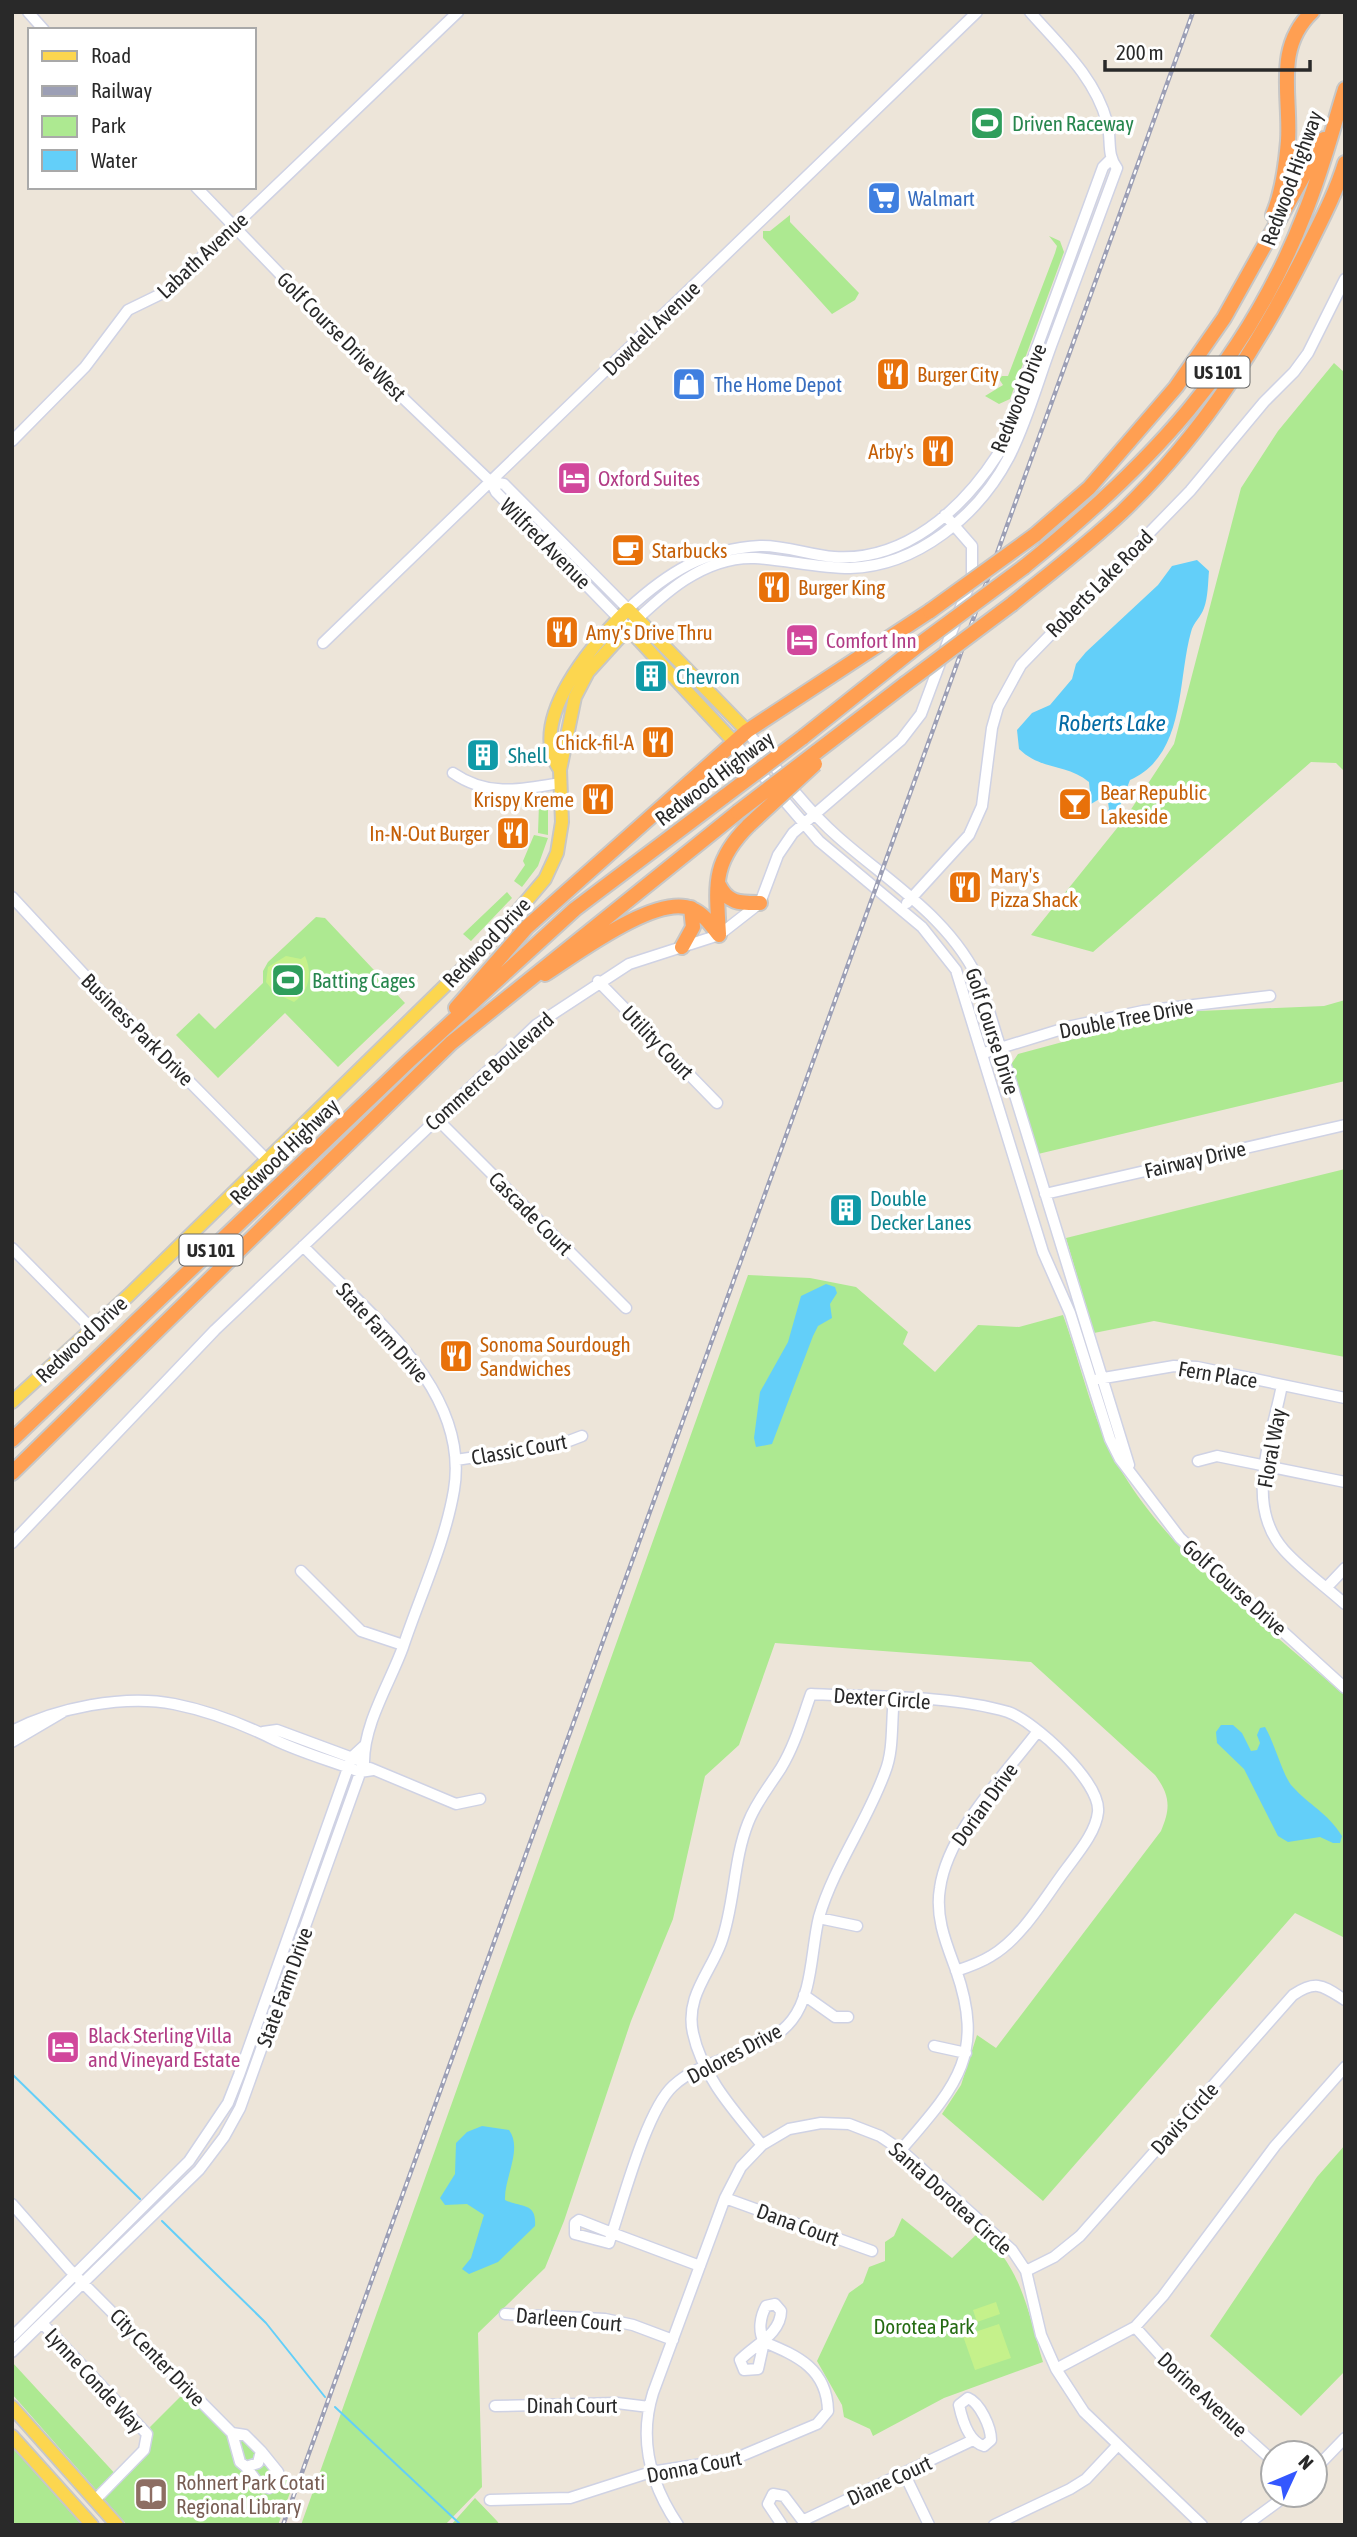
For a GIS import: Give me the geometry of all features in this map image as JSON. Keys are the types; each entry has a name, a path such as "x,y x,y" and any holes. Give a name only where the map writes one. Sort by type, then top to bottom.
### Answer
{"highway":[{"path":"1260,249 1276,208 1288,140 1288,53 1296,30 1312,12"},
{"name":"Redwood Highway","path":"12,1440 409,1061 575,909 1024,567 1096,508 1138,468 1195,402 1235,348 1292,244 1315,187 1345,89"},
{"path":"409,1061 527,927 747,731 930,611 1035,535 1089,488 1176,387 1224,318 1260,249 1334,123"},
{"name":"Redwood Highway","path":"12,1473 417,1075 485,1013 738,812 817,756 905,684 1012,604 1121,513 1201,425 1252,351 1334,197 1345,163"},
{"path":"1334,197 1345,174"},
{"path":"719,935 718,884 724,853 817,756"},
{"path":"718,884 724,895 732,901 760,903"},
{"path":"485,1013 654,910 666,906 691,908 709,922 719,935"},
{"path":"682,947 693,927 691,908"},
{"path":"12,1486 135,1354"}],"main road":[{"name":"Golf Course Drive","path":"628,618 747,731"},
{"name":"Golf Course Drive","path":"628,618 734,743"},
{"name":"Redwood Drive","path":"12,1402 157,1268 501,931 533,895 551,869 561,840 560,776 569,714 579,688 628,618"},
{"path":"12,2407 117,2525"},
{"path":"12,2437 92,2525"}],"street":[{"path":"28,12 42,28"},
{"name":"Labath Avenue","path":"12,441 85,367 128,310 165,292 458,12"},
{"name":"Dowdell Avenue","path":"323,643 977,12"},
{"name":"Redwood Drive","path":"628,618 673,585 721,564 751,558 851,568 891,562 925,547 954,525 988,488 1009,456 1117,169 1110,160 1108,122 1087,76 1030,12"},
{"name":"Redwood Drive","path":"628,618 678,568 719,552 762,546 836,557 887,550 914,539 945,515 985,474 998,454 1103,167 1110,160"},
{"name":"Golf Course Drive West","path":"198,189 360,357 491,482"},
{"name":"Roberts Lake Road","path":"902,910 969,835 982,806 992,728 998,707 1021,665 1190,491 1264,402 1294,372 1308,353 1345,279"},
{"name":"Wilfred Avenue","path":"491,482 504,484 628,618"},
{"name":"Commerce Boulevard","path":"12,1542 215,1330 536,1025 598,981 629,964 719,935 760,903 785,842 814,813 901,740 921,714 972,577 972,546 945,515"},
{"path":"887,550 891,562"},
{"path":"719,552 721,564"},
{"path":"806,565 807,554"},
{"name":"Golf Course Drive","path":"747,731 814,813 953,936 971,963 1045,1194 1097,1379"},
{"name":"Golf Course Drive","path":"734,743 803,823 940,946 956,970 1044,1252 1135,1479 1180,1538 1345,1688"},
{"path":"453,773 484,789 509,792 560,776"},
{"name":"Business Park Drive","path":"12,897 90,981 266,1159"},
{"name":"Utility Court","path":"598,981 717,1103"},
{"name":"Double Tree Drive","path":"984,1053 1072,1026 1143,1011 1270,996"},
{"name":"Cascade Court","path":"436,1118 626,1308"},
{"name":"Fairway Drive","path":"1045,1194 1345,1125"},
{"name":"State Farm Drive","path":"12,2337 144,2224 210,2158 240,2108 362,1767 364,1746 451,1507 456,1460 449,1426 430,1381 303,1246"},
{"path":"12,1248 90,1328"},
{"name":"Fern Place","path":"1097,1379 1174,1366 1345,1398"},
{"name":"Floral Way","path":"1282,1385 1265,1466 1262,1502 1271,1533 1285,1551 1345,1604"},
{"name":"Classic Court","path":"456,1460 561,1444 582,1436"},
{"path":"1198,1461 1217,1456 1345,1482"},
{"path":"1327,1587 1345,1568"},
{"path":"301,1571 360,1632 403,1645"},
{"name":"Dexter Circle","path":"762,2146 704,2068 692,2030 695,1994 727,1926 747,1826 760,1796 780,1769 792,1746 811,1694 980,1706 1011,1713 1038,1731 1075,1766 1092,1790 1098,1812 1084,1846 1013,1939 991,1956 956,1971"},
{"name":"Dolores Drive","path":"700,2266 612,2233 656,2108 673,2087 704,2068 780,2033 794,2017 804,1995 819,1918 828,1891 886,1771 894,1698"},
{"path":"12,1731 47,1714 116,1702 172,1703 262,1732 274,1740 408,1781 456,1804 480,1799"},
{"path":"12,1742 63,1712"},
{"name":"Dorian Drive","path":"901,2150 948,2093 966,2053 970,2031 967,2004 943,1935 939,1909 939,1890 948,1856 958,1837 1038,1731"},
{"name":"State Farm Drive","path":"12,2352 43,2323 135,2215 189,2161 228,2103 350,1762 364,1746"},
{"path":"819,1918 857,1926"},
{"name":"Davis Circle","path":"1026,2271 1054,2257 1080,2236 1293,1995 1308,1985 1323,1986 1345,2000"},
{"path":"804,1995 835,2017 848,2017"},
{"path":"934,2046 966,2053"},
{"path":"1056,2370 1135,2327 1163,2296 1275,2146 1345,2067"},
{"name":"Santa Dorotea Circle","path":"678,2525 661,2501 651,2472 646,2444 649,2407 725,2197 741,2167 762,2146 789,2129 821,2123 849,2124 880,2136 901,2150 997,2234 1026,2271 1041,2334 1056,2370 1084,2412 1202,2525"},
{"name":"Dana Court","path":"725,2197 872,2251"},
{"name":"City Center Drive","path":"12,2204 232,2433 240,2462 246,2467"},
{"name":"Darleen Court","path":"505,2314 605,2319 633,2325 673,2340"},
{"name":"Lynne Conde Way","path":"43,2323 147,2434 144,2449 95,2500"},
{"name":"Dorine Avenue","path":"1135,2327 1180,2377 1259,2448"},
{"name":"Donna Court","path":"490,2500 570,2498 651,2472 750,2455 817,2424 828,2411 828,2400 810,2364 764,2342"},
{"name":"Diane Court","path":"968,2398 976,2402 991,2434 991,2440 984,2446 973,2440 958,2405 968,2398"},
{"name":"Dinah Court","path":"495,2406 617,2403 649,2407"},
{"name":"City Center Drive","path":"232,2433 245,2435 261,2451"},
{"path":"1329,2455 1345,2438"},
{"name":"Diane Court","path":"782,2525 768,2504 773,2494 784,2496 805,2522 973,2440"},
{"path":"994,2525 1070,2490 1086,2479 1117,2446"},
{"path":"261,2451 278,2472 274,2483 264,2488 246,2467 258,2463 261,2451"},
{"path":"904,2473 929,2525"},
{"path":"1246,2525 1268,2509"}],"green space":[{"path":"790,215 790,222 859,293 855,300 832,314 763,238 763,231 770,231"},
{"path":"1049,236 1060,241 1064,252 1010,399 999,404 985,396 1003,385 999,379 1002,376 1008,376 1055,253 1057,246"},
{"path":"1334,363 1345,373 1345,772 1336,763 1311,762 1093,952 1031,935 1126,817 1174,744 1241,488 1278,431"},
{"path":"540,794 548,798 548,835 538,833 539,804 520,801 518,796"},
{"path":"534,835 548,838 538,866 522,887 514,881 525,865 523,861"},
{"path":"507,892 512,898 471,941 463,934"},
{"path":"316,917 325,918 405,1003 338,1067 285,1013 218,1078 176,1035 199,1013 215,1029 263,983 263,971 268,962"},
{"name":"Batting Cages","path":"286,956 301,959 305,956 309,969 306,987 294,1002 275,993 266,982 268,967"},
{"path":"1345,1000 1345,1081 1038,1154 1010,1066 1018,1054 1174,1012 1324,1006"},
{"path":"1345,1169 1345,1357 1154,1321 1094,1333 1066,1238"},
{"path":"748,1275 810,1278 856,1287 908,1332 903,1344 935,1372 978,1325 1019,1327 1063,1315 1101,1429 1118,1465 1139,1498 1164,1529 1222,1588 1345,1696 1345,1938 1295,1913 1043,2201 942,2114 961,2085 977,2035 996,2048 1161,1831 1167,1808 1164,1789 1155,1775 1031,1662 775,1643 739,1745 705,1776 673,1919 631,2021 564,2221 545,2268 478,2333 482,2487 445,2525 301,2525"},
{"path":"1345,2145 1345,2371 1301,2416 1210,2336 1317,2177"},
{"name":"Dorotea Park","path":"902,2218 952,2258 979,2232 993,2245 1005,2259 1022,2291 1043,2362 944,2398 873,2436 870,2429 844,2417 842,2405 817,2361 849,2293 863,2283 869,2267 885,2261 885,2242 894,2236"},
{"path":"996,2302 1000,2314 977,2322 973,2310"},
{"path":"999,2324 1011,2358 975,2370 963,2336"},
{"path":"12,2362 119,2478 144,2456 151,2443 150,2427 186,2391 230,2437 244,2432 294,2482 278,2525 127,2525 12,2394"},
{"path":"12,2447 82,2525 12,2525"},
{"path":"475,2498 497,2521 500,2525 451,2525"}],"water":[{"name":"Roberts Lake","path":"1197,560 1209,571 1207,595 1203,611 1191,632 1170,735 1161,753 1148,769 1130,780 1120,806 1104,816 1109,809 1108,802 1101,798 1091,804 1089,782 1072,772 1028,756 1019,749 1017,730 1032,713 1050,705 1072,679 1076,664 1086,652 1158,585 1172,566"},
{"path":"826,1284 835,1287 837,1293 830,1304 832,1318 818,1326 813,1336 772,1444 756,1447 754,1438 760,1392 788,1342 801,1296"},
{"path":"1221,1725 1233,1725 1242,1733 1251,1751 1257,1750 1260,1743 1257,1735 1260,1728 1265,1727 1292,1786 1336,1828 1342,1836 1340,1843 1320,1837 1288,1842 1278,1836 1244,1769 1217,1743 1216,1732"},
{"path":"482,2126 509,2130 513,2138 514,2155 505,2200 531,2209 535,2226 498,2262 469,2274 462,2269 471,2258 484,2215 467,2204 445,2205 440,2198 455,2174 456,2143 467,2132"}],"waterway":[{"path":"12,2074 140,2199"},
{"path":"162,2221 266,2323 325,2397"},
{"path":"335,2407 461,2525"}],"railway":[{"path":"283,2525 1193,12"}],"place":[{"name":"Driven Raceway","path":"987,123"},
{"name":"Walmart","path":"884,198"},
{"name":"Burger City","path":"893,374"},
{"name":"The Home Depot","path":"689,384"},
{"name":"Arby's","path":"938,451"},
{"name":"Oxford Suites","path":"574,478"},
{"name":"Starbucks","path":"628,550"},
{"name":"Burger King","path":"774,587"},
{"name":"Amy's Drive Thru","path":"562,632"},
{"name":"Comfort Inn","path":"802,640"},
{"name":"Chevron","path":"651,676"},
{"name":"Chick-fil-A","path":"658,742"},
{"name":"Shell","path":"483,755"},
{"name":"Krispy Kreme","path":"598,799"},
{"name":"Bear Republic Lakeside","path":"1075,804"},
{"name":"In-N-Out Burger","path":"513,833"},
{"name":"Mary's Pizza Shack","path":"965,887"},
{"name":"Batting Cages","path":"288,980"},
{"name":"Double Decker Lanes","path":"846,1210"},
{"name":"Sonoma Sourdough Sandwiches","path":"456,1356"},
{"name":"Black Sterling Villa and Vineyard Estate","path":"63,2047"},
{"name":"Rohnert Park Cotati Regional Library","path":"151,2494"}]}
